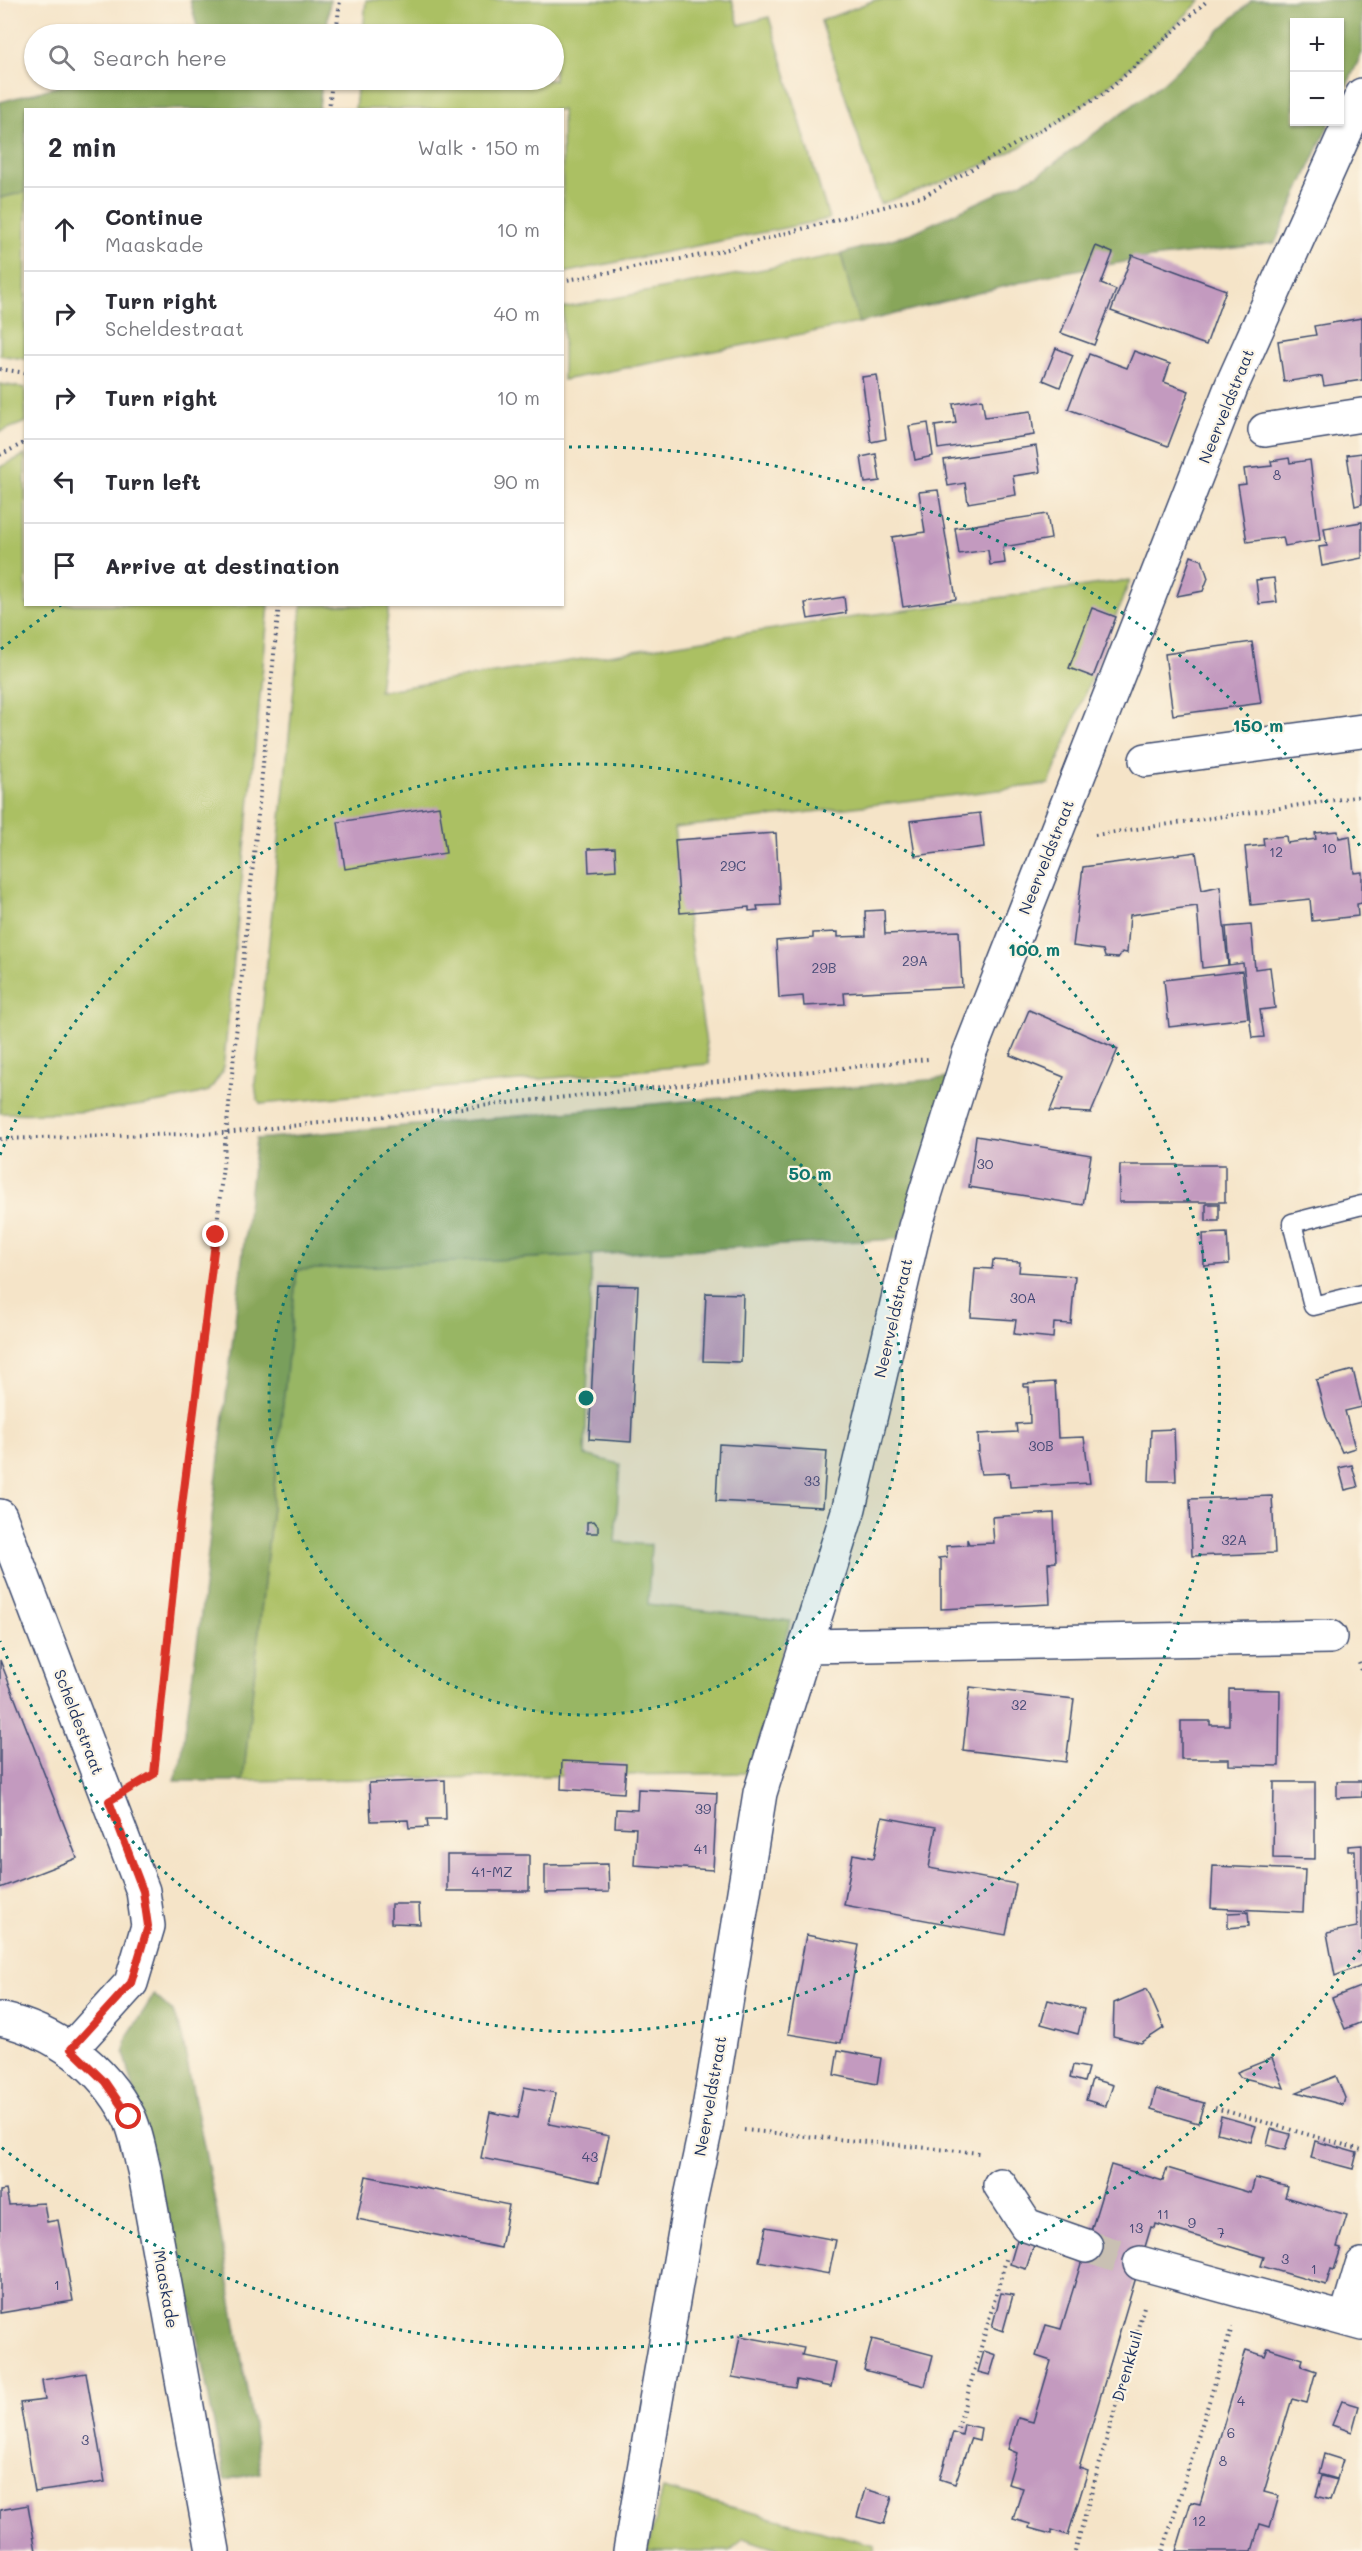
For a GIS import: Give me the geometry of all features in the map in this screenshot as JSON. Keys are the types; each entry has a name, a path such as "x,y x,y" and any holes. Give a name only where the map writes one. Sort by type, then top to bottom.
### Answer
{"street":[{"name":"Neerveldstraat","path":"630,2551 705,2127 760,1793 849,1508 915,1227 969,1054 1232,385 1362,95"},
{"path":"1265,430 1362,415"},
{"path":"1146,760 1362,731"},
{"name":"Scheldestraat","path":"0,1516 143,1891 148,1926 131,1983 71,2049"},
{"path":"806,1646 1330,1636"},
{"name":"Maaskade","path":"0,2019 28,2026 71,2049 105,2082 129,2117 142,2163 213,2551"},
{"path":"1000,2185 1026,2225 1086,2246"},
{"path":"1148,2266 1354,2322 1362,2265"}],"lane":[{"path":"1362,1205 1292,1223 1313,1306 1362,1294"}],"path":[{"path":"337,24 340,0"},
{"path":"564,281 713,252 924,196 1104,94 1208,0"},
{"path":"329,108 331,90"},
{"path":"0,369 24,373"},
{"path":"0,454 24,443"},
{"path":"109,1801 154,1774 181,1514 216,1235 279,606"},
{"path":"1052,841 1362,796"},
{"path":"0,1139 225,1133 969,1054"},
{"path":"1215,2108 1362,2150"},
{"path":"705,2127 983,2154 1000,2185"},
{"path":"958,2428 1014,2230 1026,2225"},
{"name":"Drenkkuil","path":"1075,2551 1148,2266"},
{"path":"1163,2551 1242,2292"}],"green space":[{"path":"190,0 330,0 327,24 196,24"},
{"path":"366,0 732,0 739,25 769,17 829,219 564,273 564,108 355,108 357,90 564,90 564,24 364,24"},
{"path":"875,0 1201,0 1113,81 1066,118 1041,134 983,165 880,204 821,21"},
{"path":"1252,0 1362,0 1362,53 1344,91 1344,18 1290,18 1290,126 1328,126 1275,243 1143,259 1058,273 859,323 841,254 912,233 1041,173 1164,82"},
{"path":"45,90 321,90 319,108 24,108 24,192 0,198 0,102"},
{"path":"24,192 24,359 0,355 0,198"},
{"path":"841,254 859,323 564,380 564,308"},
{"path":"0,384 24,388 24,423 0,432"},
{"path":"24,455 24,606 269,606 223,1071 209,1091 157,1103 105,1110 0,1113 0,467"},
{"path":"1130,580 1049,784 674,828 709,1064 261,1104 257,1099 255,1083 302,606 389,606 379,691 818,622"},
{"path":"949,1078 899,1239 297,1270 243,1781 174,1781 181,1760 200,1622 256,1139"},
{"path":"592,1255 585,1455 620,1464 615,1542 651,1545 648,1604 790,1621 751,1773 243,1781 297,1270"},
{"path":"154,1995 173,2012 182,2036 216,2207 261,2473 225,2480 187,2286 124,2052 128,2035"},
{"path":"663,2489 875,2545 874,2551 782,2551 743,2538 730,2551 647,2551"}],"building":[{"path":"1096,246 1113,253 1101,284 1116,290 1094,345 1061,333"},
{"path":"1132,255 1226,290 1206,345 1111,311"},
{"path":"1362,318 1362,380 1324,386 1322,376 1284,382 1278,341 1316,335 1314,326"},
{"path":"1056,348 1073,355 1060,387 1043,380"},
{"path":"1134,351 1170,364 1164,382 1189,391 1168,446 1068,409 1089,354 1127,368"},
{"path":"877,375 886,439 871,442 862,377"},
{"path":"982,399 985,417 1031,411 1034,435 938,449 935,426 956,423 953,404"},
{"path":"928,423 933,456 915,460 909,426"},
{"path":"1036,446 1040,472 1013,476 1016,495 968,503 965,483 948,486 944,460"},
{"path":"1362,453 1362,504 1355,506 1347,455"},
{"path":"876,454 880,481 865,483 861,457"},
{"path":"1289,458 1290,463 1310,460 1320,540 1285,546 1283,537 1247,542 1238,485 1246,484 1244,469 1272,466 1271,461"},
{"path":"938,490 956,599 903,607 892,537 925,532 919,492"},
{"path":"1047,514 1051,539 1003,547 1005,563 990,565 988,550 959,554 955,528"},
{"path":"1362,522 1362,558 1322,566 1319,547 1327,546 1324,528"},
{"path":"1191,556 1202,560 1208,578 1203,591 1177,596"},
{"path":"1274,578 1277,602 1259,604 1256,580"},
{"path":"844,597 846,613 808,619 805,603"},
{"path":"1092,608 1116,617 1093,677 1069,668"},
{"path":"1252,642 1261,703 1173,715 1165,654"},
{"path":"439,806 446,853 345,869 338,822"},
{"path":"980,813 984,847 915,856 910,821"},
{"path":"1338,831 1339,838 1350,836 1354,873 1362,872 1362,903 1357,904 1358,916 1312,921 1310,899 1251,905 1245,847 1264,845 1263,838 1286,836 1287,843 1316,839 1315,833"},
{"path":"776,833 780,905 757,906 758,910 749,911 749,907 680,913 675,840"},
{"path":"615,848 616,870 589,872 588,849"},
{"path":"1196,852 1202,890 1220,886 1228,965 1202,968 1197,906 1130,915 1127,953 1122,952 1118,958 1105,957 1103,950 1073,946 1083,867"},
{"path":"884,910 885,934 959,931 962,987 844,993 845,1004 804,1006 803,996 779,998 776,941 813,938 813,933 838,932 838,937 866,936 865,911"},
{"path":"1251,925 1255,969 1270,967 1275,1008 1260,1010 1264,1037 1252,1038 1243,963 1229,965 1226,927"},
{"path":"1242,971 1248,1018 1169,1027 1164,980"},
{"path":"1029,1010 1118,1049 1091,1113 1050,1111 1064,1077 1010,1055"},
{"path":"976,1136 1091,1155 1083,1205 969,1187"},
{"path":"1120,1165 1225,1165 1225,1202 1119,1202"},
{"path":"1206,1204 1219,1204 1219,1221 1206,1221"},
{"path":"1227,1233 1229,1264 1204,1266 1203,1234"},
{"path":"993,1260 1020,1262 1019,1272 1075,1276 1071,1324 1054,1323 1053,1338 1014,1334 1016,1320 971,1317 975,1268 992,1269"},
{"path":"597,1285 638,1286 631,1442 589,1439"},
{"path":"706,1293 743,1294 741,1362 703,1361"},
{"path":"1353,1370 1362,1407 1345,1411 1355,1448 1342,1452 1326,1417 1316,1380"},
{"path":"1055,1382 1058,1438 1084,1437 1090,1483 1010,1487 1009,1473 981,1474 977,1452 979,1452 978,1434 1017,1432 1016,1424 1030,1423 1029,1387 1024,1387 1024,1384"},
{"path":"1174,1429 1176,1481 1149,1481 1151,1430"},
{"path":"719,1444 827,1451 823,1507 716,1501"},
{"path":"1352,1465 1358,1487 1345,1490 1339,1468"},
{"path":"1272,1496 1275,1553 1192,1556 1190,1499"},
{"path":"1054,1513 1056,1562 1048,1563 1050,1604 941,1609 941,1561 938,1558 947,1557 946,1546 967,1545 967,1539 969,1544 994,1543 992,1517"},
{"path":"594,1521 598,1526 598,1533 587,1533 587,1522"},
{"path":"0,1660 77,1858 0,1888"},
{"path":"970,1687 1074,1699 1066,1762 963,1750"},
{"path":"1229,1689 1280,1690 1279,1766 1229,1765 1229,1759 1181,1759 1181,1721 1210,1721 1210,1725 1229,1725"},
{"path":"562,1761 626,1764 624,1793 561,1789"},
{"path":"445,1780 446,1819 427,1819 428,1827 409,1828 408,1820 371,1821 369,1783"},
{"path":"1337,1781 1362,1781 1362,1797 1337,1798"},
{"path":"1274,1782 1315,1782 1315,1859 1273,1858"},
{"path":"638,1789 717,1793 713,1870 634,1865 636,1828 615,1827 616,1809 637,1810"},
{"path":"882,1817 936,1827 929,1868 1016,1884 1006,1935 844,1905 853,1854 874,1858"},
{"path":"1362,1845 1362,1965 1335,1976 1327,1933 1357,1927 1355,1851 1348,1851 1348,1846"},
{"path":"447,1855 529,1855 529,1891 447,1891"},
{"path":"608,1864 609,1892 545,1893 545,1865"},
{"path":"1213,1866 1305,1870 1303,1912 1211,1908"},
{"path":"391,1904 419,1904 420,1924 391,1923"},
{"path":"1248,1912 1249,1926 1228,1928 1228,1913"},
{"path":"806,1935 859,1945 841,2043 788,2034"},
{"path":"1362,1986 1362,2022 1345,2029 1332,1998"},
{"path":"1147,1989 1164,2028 1141,2043 1113,2036 1114,2003"},
{"path":"1048,2000 1084,2009 1078,2034 1041,2024"},
{"path":"838,2050 881,2058 877,2084 834,2075"},
{"path":"1272,2058 1284,2088 1240,2077 1237,2072"},
{"path":"1073,2065 1088,2068 1084,2082 1070,2078"},
{"path":"1336,2076 1345,2098 1343,2105 1297,2092"},
{"path":"1092,2079 1113,2085 1106,2106 1086,2100"},
{"path":"524,2087 556,2093 549,2124 609,2136 599,2182 481,2158 490,2112 518,2118"},
{"path":"1156,2089 1204,2103 1198,2123 1151,2109"},
{"path":"1221,2116 1256,2126 1251,2142 1217,2133"},
{"path":"1271,2129 1290,2134 1285,2150 1267,2145"},
{"path":"1315,2141 1357,2153 1353,2169 1311,2158"},
{"path":"1111,2165 1163,2181 1167,2168 1251,2193 1255,2178 1288,2187 1285,2197 1347,2215 1337,2247 1341,2248 1326,2285 1261,2266 1264,2257 1156,2224 1155,2228 1151,2227 1079,2468 1088,2471 1068,2535 1051,2530 1051,2534 1029,2528 1030,2524 1013,2519 1023,2488 1008,2484 1017,2453 1008,2449 1018,2418 1033,2422 1051,2361 1036,2356 1046,2325 1061,2329"},
{"path":"366,2176 509,2205 501,2248 357,2219"},
{"path":"6,2190 9,2205 44,2203 47,2222 58,2220 73,2301 0,2313 0,2191"},
{"path":"766,2227 836,2240 829,2274 759,2261"},
{"path":"1017,2240 1034,2245 1026,2269 1010,2264"},
{"path":"1001,2293 1013,2295 1003,2331 992,2327"},
{"path":"740,2336 804,2348 802,2355 836,2362 831,2387 797,2380 795,2388 732,2377"},
{"path":"872,2339 933,2355 925,2386 864,2370"},
{"path":"1268,2348 1303,2359 1301,2366 1316,2371 1307,2403 1292,2399 1264,2492 1279,2496 1270,2527 1260,2524 1252,2551 1176,2551 1191,2502 1200,2504 1246,2350 1265,2356"},
{"path":"984,2351 996,2355 990,2375 978,2372"},
{"path":"86,2373 105,2482 35,2492 20,2403 45,2400 42,2380"},
{"path":"1342,2401 1359,2406 1352,2432 1332,2425"},
{"path":"964,2424 981,2428 979,2440 971,2438 955,2484 940,2479 953,2432 962,2435"},
{"path":"1324,2454 1343,2460 1337,2479 1319,2474"},
{"path":"1322,2476 1337,2480 1330,2500 1316,2496"},
{"path":"865,2489 892,2497 884,2524 857,2517"},
{"path":"28,2505 36,2551 0,2551 0,2510"}],"tunnel":[{"path":"1086,2246 1140,2263"}],"route":[{"path":"129,2117 105,2082 71,2049 131,1983 148,1926 143,1891 109,1801 154,1774 181,1514 216,1235"}]}
